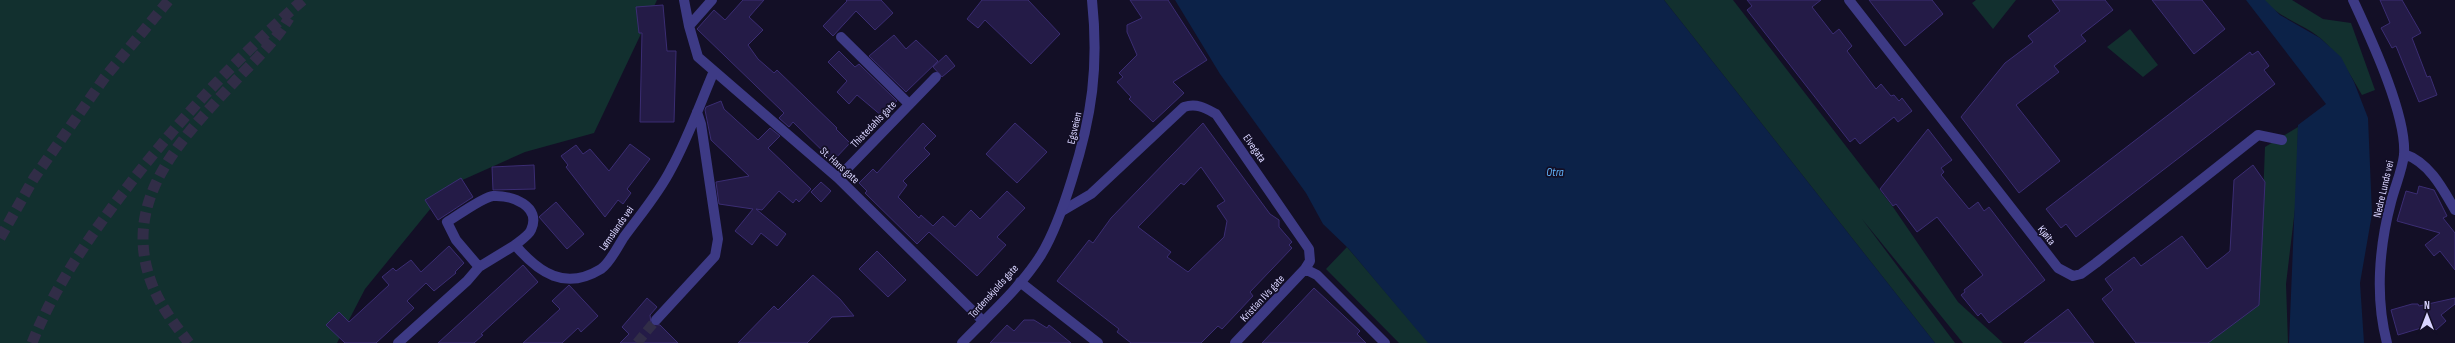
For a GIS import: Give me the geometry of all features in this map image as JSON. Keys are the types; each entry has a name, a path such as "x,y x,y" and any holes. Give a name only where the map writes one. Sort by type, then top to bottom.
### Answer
{"street":[{"name":"St. Hans gate","path":"684,0 688,26 698,57 838,178 983,321"},
{"path":"688,26 712,0"},
{"name":"Egsveien","path":"1041,254 1062,211 1088,128 1094,87 1092,0"},
{"name":"Kjøita","path":"1849,0 2058,268 2073,276 2081,274 2096,263 2258,135 2282,140"},
{"name":"Nedre Lunds vei","path":"2353,0 2380,61 2396,109 2404,154 2391,203 2381,265 2380,304 2387,343"},
{"name":"Thistedahls gate","path":"842,37 909,104"},
{"name":"Lømslands vei","path":"515,245 529,261 545,273 554,276 567,279 580,278 603,268 671,170 714,72"},
{"name":"Thistedahls gate","path":"838,178 936,78"},
{"name":"Elvegata","path":"1062,211 1091,194 1184,107 1192,104 1200,106 1216,114 1303,239 1310,250 1310,261 1305,269"},
{"path":"656,320 715,256 718,240 702,124 697,112"},
{"path":"2404,154 2411,156 2428,169 2441,186 2455,210"},
{"path":"398,343 467,281 479,267 515,245 531,231 534,219 529,209 522,201 513,197 492,196 447,222 456,240 479,267"},
{"name":"Tordenskjolds gate","path":"962,343 1020,282 1041,254"},
{"path":"1305,269 1317,275 1386,343"},
{"name":"Kristian IVs gate","path":"1235,343 1305,269"},
{"path":"1020,282 1098,343"}],"green space":[{"path":"0,0 657,0 594,133 525,152 449,186 365,289 337,343 0,343"},
{"path":"1664,0 1733,0 1893,207 1958,302 2003,343 1963,343 1862,219 1955,343 1935,343"},
{"path":"1976,0 2016,0 1993,29 1972,3"},
{"path":"2263,0 2292,0 2323,19 2351,23 2375,90 2362,95 2347,69 2328,45 2312,32 2274,10"},
{"path":"2130,29 2158,65 2143,77 2107,47"},
{"path":"2298,127 2297,192 2286,284 2288,343 2201,343 2259,304 2265,147"},
{"path":"1347,247 1429,343 1399,343 1326,269"}],"water":[{"name":"Otra","path":"1175,0 1664,0 1935,343 1428,343 1348,248 1323,224 1306,193 1220,74"},
{"path":"2246,0 2265,0 2280,15 2320,38 2341,57 2354,82 2368,118 2372,214 2360,283 2364,343 2289,343 2298,125 2326,104"}],"building":[{"path":"743,0 764,0 749,17 763,30 748,45 758,59 774,73 777,70 837,128 836,129 850,143 833,161 793,122 789,127 779,118 784,113 697,29 714,10 725,20"},
{"path":"846,0 881,0 893,13 875,30 856,11 833,36 823,26 847,1"},
{"path":"982,0 1028,0 1060,34 1031,64 985,20 978,28 967,19"},
{"path":"1130,0 1168,0 1207,60 1173,82 1184,93 1153,122 1129,99 1131,97 1117,82 1123,77 1119,73 1137,55 1127,32 1127,25 1142,18"},
{"path":"1747,0 1821,0 1812,7 1833,34 1839,29 1852,46 1847,51 1876,89 1881,84 1891,96 1894,95 1899,101 1902,98 1912,111 1898,122 1894,117 1860,144 1855,138 1850,142 1747,10 1752,6"},
{"path":"1869,0 1932,0 1943,14 1905,46"},
{"path":"2052,0 2105,0 2113,10 2081,35 2086,41 2054,66 2059,72 2016,105 2060,161 2019,193 1961,117 2005,63 2033,42 2028,36 2060,11"},
{"path":"2152,0 2202,0 2225,29 2194,54"},
{"path":"2380,0 2402,0 2421,33 2412,38 2427,77 2430,76 2437,95 2419,102 2396,46 2392,48 2381,28 2390,23"},
{"path":"663,5 667,51 676,51 674,122 640,122 642,33 639,33 636,7"},
{"path":"894,35 906,49 916,40 938,61 906,92 869,56"},
{"path":"839,51 855,67 859,64 897,101 882,116 857,95 849,104 837,92 847,81 828,62"},
{"path":"2258,51 2269,66 2264,70 2275,84 2076,237 2066,224 2061,228 2046,209 2250,52 2252,55"},
{"path":"946,55 955,66 942,77 933,67"},
{"path":"721,101 724,109 758,140 770,128 780,136 768,148 811,189 799,202 796,199 793,203 779,191 762,210 756,209 786,234 777,246 761,233 752,245 735,231 753,209 719,204 716,182 749,176 711,140 705,110 706,107"},
{"path":"923,123 936,136 924,148 930,154 903,181 907,185 898,197 919,218 921,215 933,226 943,216 955,227 971,210 980,219 1007,191 1025,208 997,237 1006,245 977,276 929,232 917,244 865,193 867,191 859,183 873,169 877,173"},
{"path":"1015,123 1047,152 1017,183 986,154"},
{"path":"1203,123 1270,214 1279,220 1279,227 1292,242 1289,245 1292,248 1250,292 1253,296 1222,329 1218,326 1201,343 1131,343 1117,332 1119,329 1057,281 1089,240 1093,243 1111,218","holes":["1201,167 1225,201 1217,206 1227,221 1224,237 1188,272 1167,257 1171,252 1138,227 1181,183 1184,185"]},
{"path":"1928,129 1952,160 1941,168 1944,172 1941,175 1969,209 1978,202 1984,211 1989,207 2045,280 1989,323 1981,313 1978,316 1961,295 1965,292 1964,290 1983,275 1937,217 1917,232 1896,204 1893,206 1880,189"},
{"path":"630,144 650,159 627,189 631,193 623,204 618,200 605,217 566,167 568,165 561,156 576,145 583,154 590,149 609,171"},
{"path":"534,165 535,189 493,190 492,167"},
{"path":"2253,165 2265,182 2259,305 2208,343 2136,343 2102,299 2113,290 2105,279 2134,257 2141,266 2182,236 2207,269 2224,256 2230,251 2234,180"},
{"path":"461,178 473,197 438,220 425,200"},
{"path":"821,182 831,191 821,202 811,192"},
{"path":"2419,186 2434,190 2447,216 2443,218 2455,233 2455,270 2440,251 2434,256 2425,245 2440,233 2397,221 2406,191 2417,194"},
{"path":"556,202 584,234 567,249 539,217"},
{"path":"449,246 464,263 455,272 456,273 434,291 426,283 407,301 414,308 376,343 345,343 326,325 339,312 349,322 389,285 382,277 393,268 396,271 411,260 421,272"},
{"path":"877,251 906,280 888,297 859,269"},
{"path":"523,265 538,282 481,334 483,335 474,343 438,343"},
{"path":"813,275 840,299 854,316 832,317 807,343 738,343 774,306 778,310"},
{"path":"569,285 598,316 581,332 578,328 562,343 523,343 560,309 552,301"},
{"path":"1314,288 1360,331 1357,334 1366,343 1262,343"},
{"path":"647,298 657,307 650,315 651,324 660,325 678,343 620,343 629,334 622,327"},
{"path":"2455,298 2455,304 2441,315 2446,321 2436,330 2431,325 2398,335 2391,310 2412,304 2418,304 2419,306"},
{"path":"2068,309 2094,343 2024,343"},
{"path":"1024,320 1034,320 1047,328 1049,325 1071,343 990,343 1007,325 1014,331"}],"tunnel":[{"path":"0,238 34,178 105,77 169,0"},
{"path":"32,343 50,304 82,250 140,171 206,94 253,46 303,0"},
{"path":"189,343 160,302 153,287 144,256 144,227 150,199 161,173 177,148 215,102 271,43 289,18"},
{"path":"637,343 656,320"}]}
